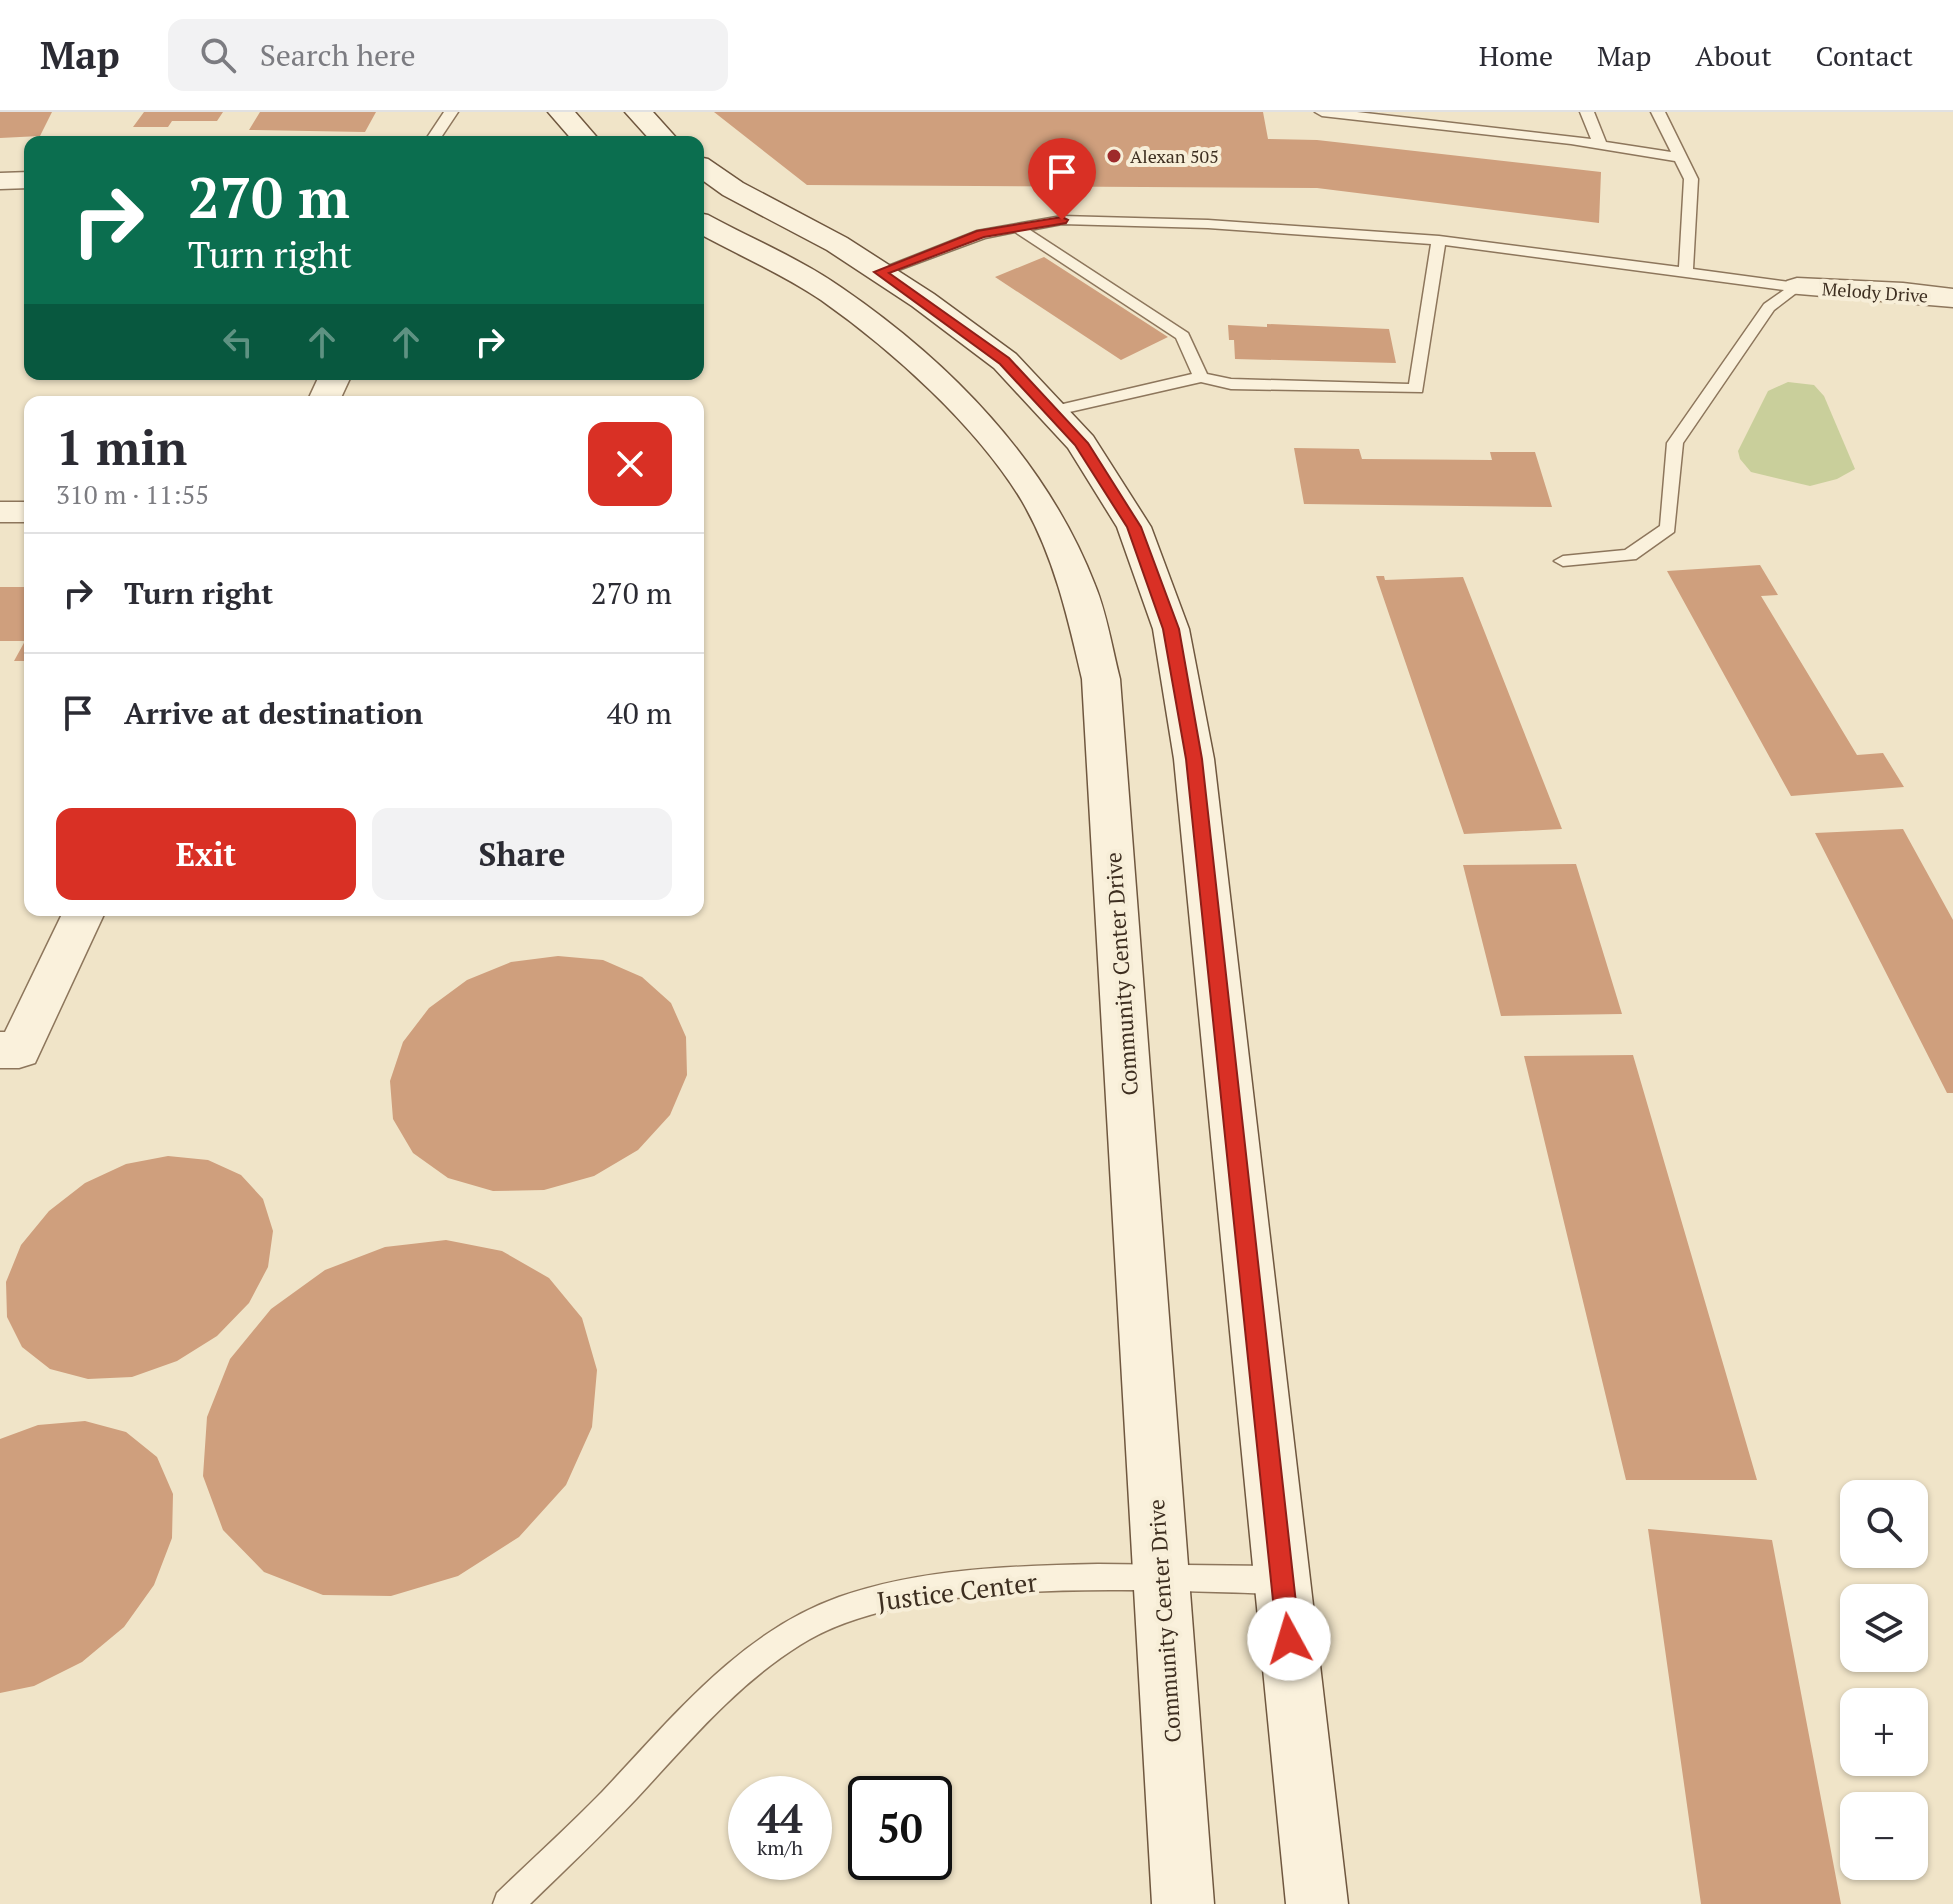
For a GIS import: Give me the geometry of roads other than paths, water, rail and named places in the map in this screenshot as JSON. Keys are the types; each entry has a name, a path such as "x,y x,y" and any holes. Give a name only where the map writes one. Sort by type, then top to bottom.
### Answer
{"main road":[{"path":"561,112 583,136"},
{"path":"638,112 661,136"},
{"path":"704,169 733,189 837,244 1005,361 1081,443 1134,527 1171,629 1194,759 1317,1904"},
{"path":"0,181 24,180"},
{"name":"Community Center Drive","path":"704,224 830,293 912,358 983,427 1038,500 1078,586 1101,679 1183,1904"},
{"name":"Melody Drive","path":"1797,287 1903,292 1953,298"},
{"path":"0,512 24,512"},
{"path":"9,1050 82,916"}],"lane":[{"path":"435,136 451,112"},
{"path":"1322,112 1516,129 1681,158"},
{"path":"1587,112 1600,144"},
{"path":"1658,112 1691,179 1686,272"},
{"path":"880,272 982,234 1062,220 1208,224 1439,240 1797,287"},
{"path":"1018,228 1183,336 1201,377"},
{"path":"1052,411 1201,377 1231,384 1416,389 1439,240"},
{"path":"1563,561 1630,555 1668,528 1675,443 1769,307 1797,287"},
{"name":"Justice Center","path":"508,1904 742,1671 793,1632 827,1615 884,1597 955,1587 1047,1580 1283,1580"}],"place":[{"name":"Alexan 505","path":"1114,156"}]}
